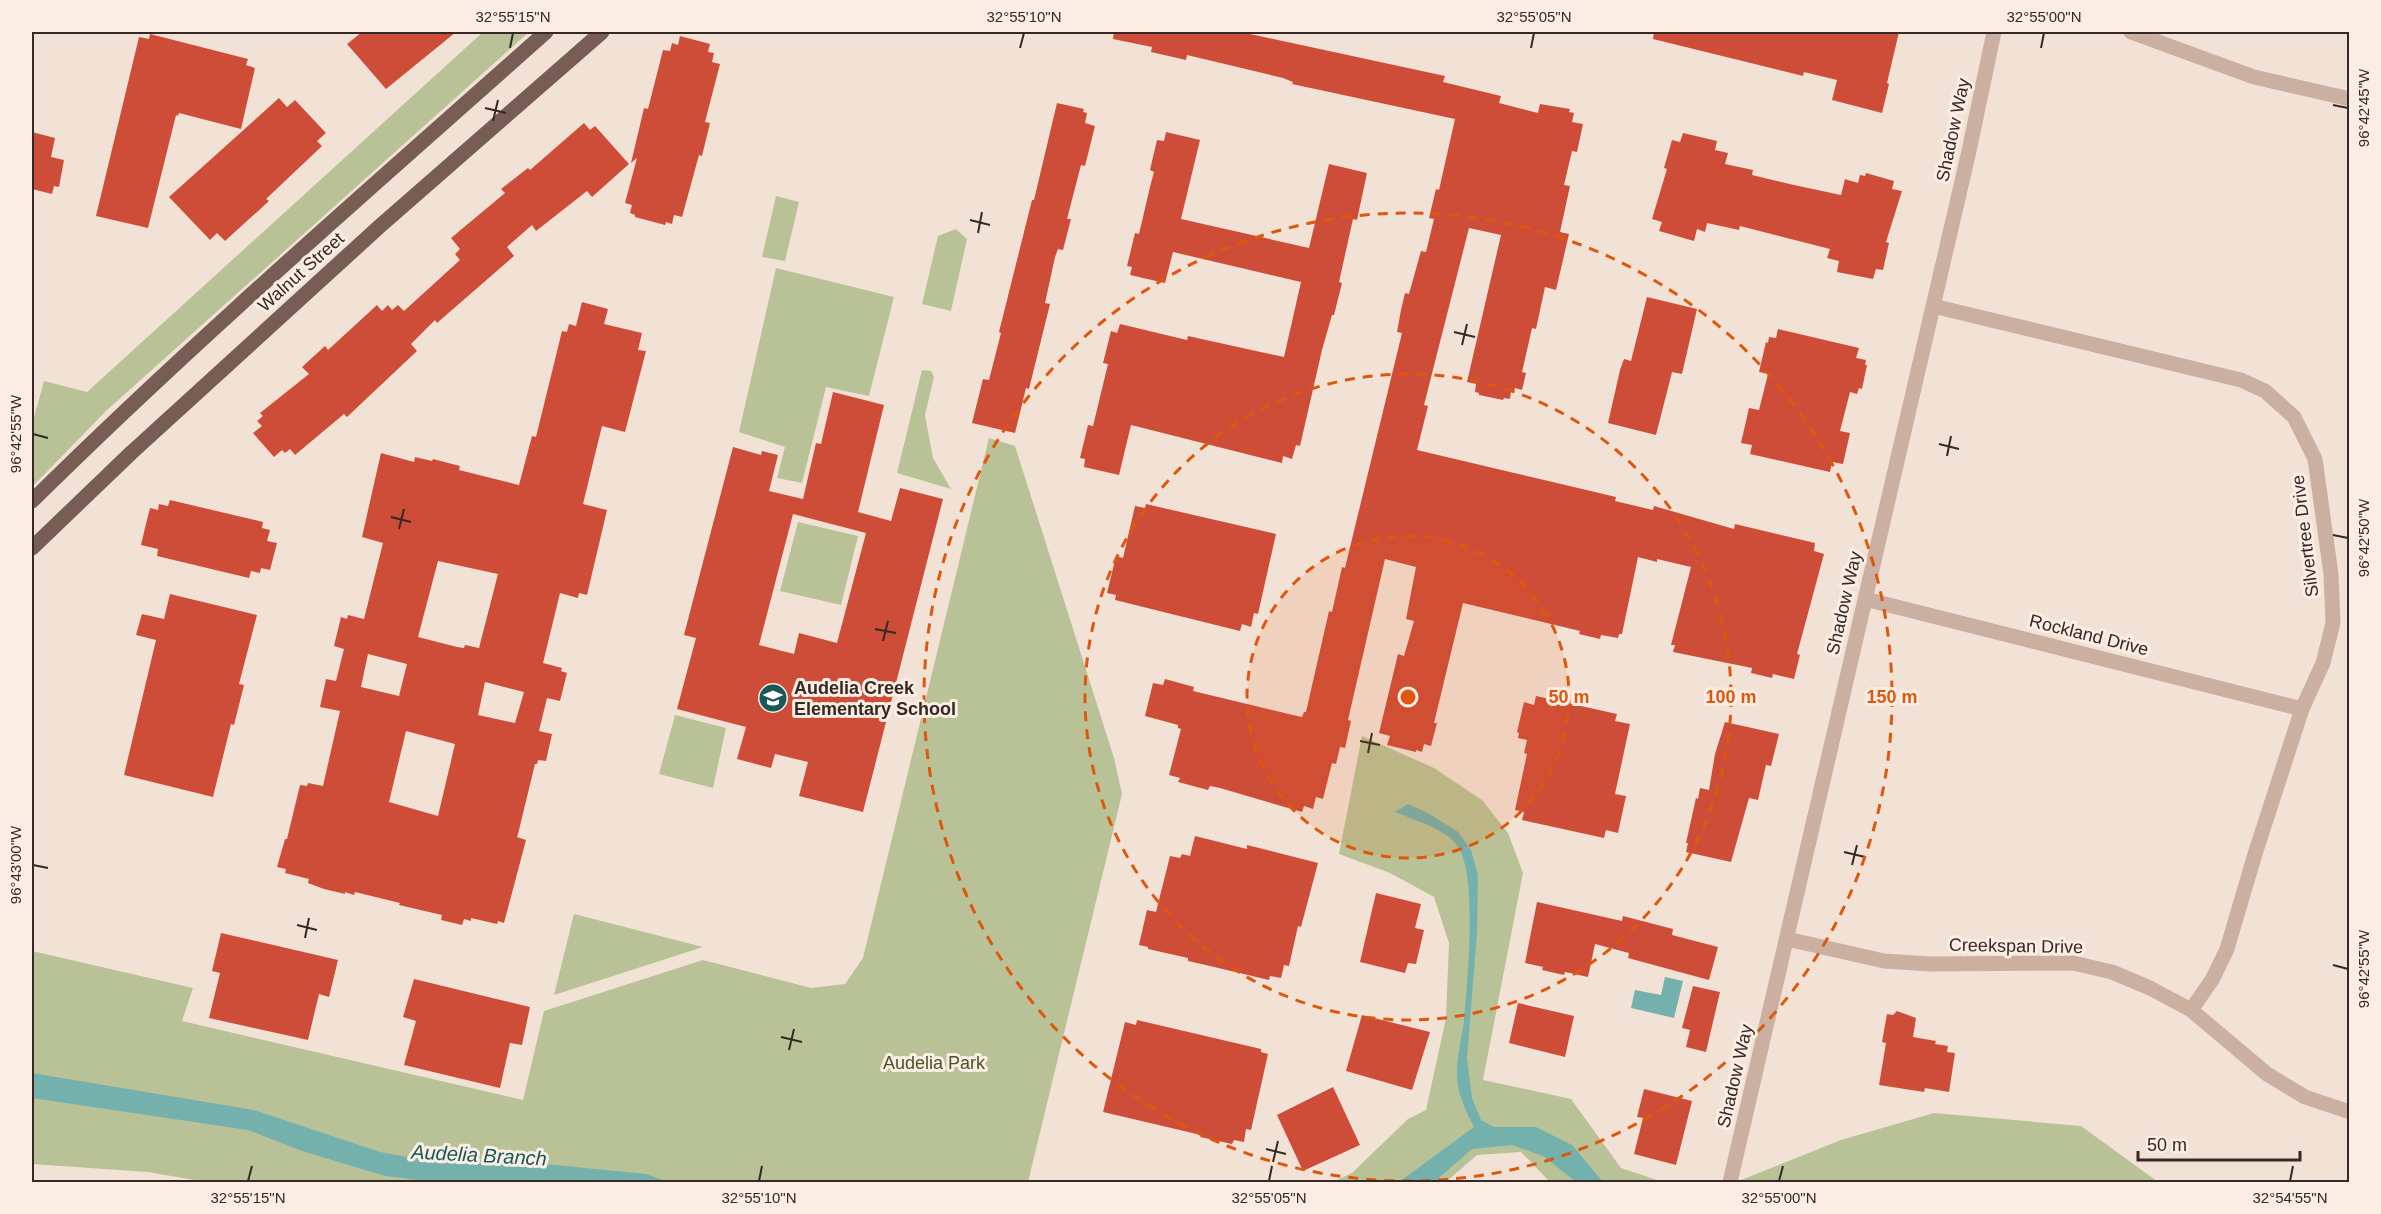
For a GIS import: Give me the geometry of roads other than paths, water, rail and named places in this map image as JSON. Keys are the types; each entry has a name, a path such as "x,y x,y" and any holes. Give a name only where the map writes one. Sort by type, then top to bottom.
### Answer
{"main road":[{"name":"Walnut Street","path":"32,501 105,429 275,272 546,32"},
{"name":"Walnut Street","path":"32,548 131,453 380,226 602,32"}],"street":[{"name":"Shadow Way","path":"1730,1182 1970,151 1994,32"},
{"path":"2131,32 2254,78 2349,99"},
{"name":"Silvertree Drive","path":"1933,306 2241,381 2265,391 2294,417 2315,459 2331,574 2333,623 2323,663 2302,709 2227,949 2212,980 2191,1010"},
{"name":"Rockland Drive","path":"1865,599 2302,709"},
{"name":"Creekspan Drive","path":"1787,939 1884,961 1930,964 2073,963 2112,972 2150,988 2191,1010 2267,1074 2305,1097 2349,1112"}],"water":[{"path":"1408,804 1428,813 1458,832 1471,850 1478,875 1477,933 1467,1058 1472,1098 1481,1120 1494,1127 1536,1127 1572,1145 1603,1182 1576,1182 1543,1156 1512,1145 1472,1149 1434,1182 1399,1182 1474,1127 1462,1100 1457,1078 1464,1021 1470,929 1467,878 1463,858 1456,844 1444,833 1395,812"},
{"path":"1665,977 1683,981 1674,1018 1631,1008 1635,990 1661,995"},
{"path":"32,1073 254,1110 380,1152 429,1161 486,1160 555,1165 646,1174 668,1182 435,1182 385,1176 302,1151 248,1130 32,1098"}],"place":[{"name":"Audelia Creek Elementary School","path":"773,698"}],"park label":[{"name":"Audelia Park","path":"934,1063"}],"water label":[{"name":"Audelia Branch","path":"479,1155"}]}
